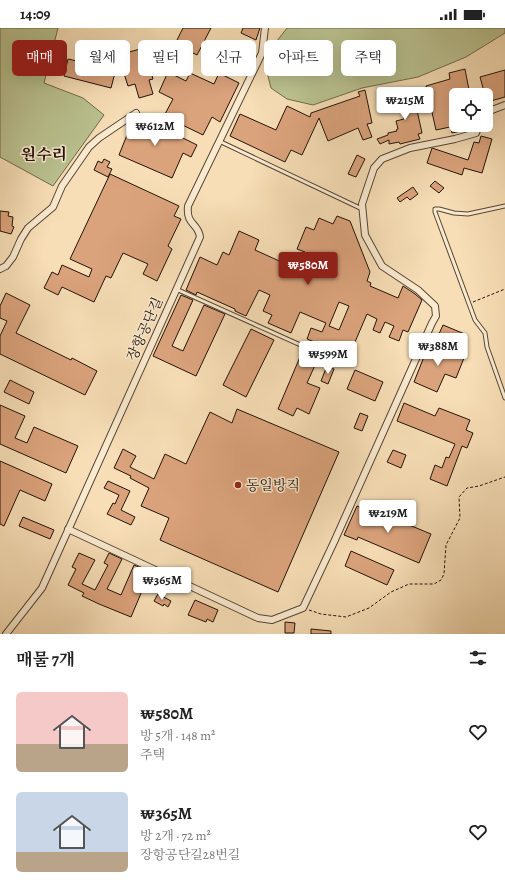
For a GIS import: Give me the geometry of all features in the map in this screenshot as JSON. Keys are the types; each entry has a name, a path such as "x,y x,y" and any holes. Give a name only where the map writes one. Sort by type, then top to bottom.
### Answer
{"street":[{"name":"장항공단길","path":"6,634 42,588 200,237 199,231 187,215 188,206 262,53 265,28"},
{"path":"493,110 505,105"},
{"path":"0,269 6,266 13,258 21,239 28,228 53,207 62,186 89,147 99,138 136,113"},
{"path":"68,529 258,618 272,620 302,608 334,542 436,316 435,306 426,297 382,266 365,235 362,204 374,168 382,159 410,148 455,139 476,132"}],"lane":[{"path":"219,140 363,209"},
{"path":"505,206 468,214 454,213 439,209 435,210 475,320 485,333 487,347 505,398"},
{"path":"176,289 325,356"}],"path":[{"path":"469,304 505,290"},
{"path":"302,608 321,614 346,616 369,608 391,592 409,584 434,584 441,580 444,574 446,545 460,518 459,497 467,488 479,486 505,477"}],"green space":[{"path":"0,28 58,28 55,40 12,40 12,76 46,76 44,83 83,98 104,115 53,186 0,157"},
{"path":"287,28 505,28 505,33 466,57 418,77 362,88 313,105 287,99 271,88 268,76 333,76 333,40 278,40"}],"building":[{"path":"183,28 211,28 205,40 201,40 201,47 197,55 193,53 193,40 177,40"},
{"path":"243,28 260,28 256,40 241,33"},
{"path":"138,50 138,76 152,76 153,79 149,80 153,94 139,98 135,84 128,86 125,76 130,76 130,52"},
{"path":"68,59 75,61 75,76 114,76 111,88 64,76 67,76"},
{"path":"465,69 469,88 449,88 449,127 436,130 426,86 450,79 449,73"},
{"path":"505,70 505,97 493,100 493,88 483,88 480,77"},
{"path":"193,74 214,84 218,76 225,76 239,83 220,122 212,117 203,135 164,116 173,99 159,92 166,76 176,76 186,81 188,76 193,76"},
{"path":"365,90 372,123 367,124 372,137 363,140 358,128 328,141 319,118 302,155 291,150 285,162 230,136 240,114 276,130 287,106 310,117 311,113 360,96 358,92"},
{"path":"413,92 422,133 418,134 420,139 400,144 399,142 389,144 389,140 380,144 377,139 388,135 388,133 397,131 396,121 404,119 401,106 392,108 390,97"},
{"path":"139,116 197,145 191,157 183,153 172,178 119,155 133,120"},
{"path":"481,136 492,139 482,173 464,168 462,175 427,163 432,148 468,160 474,142 479,143"},
{"path":"357,155 365,159 356,177 348,174"},
{"path":"104,159 110,162 107,167 112,169 108,177 94,170 98,161 102,163"},
{"path":"110,174 179,206 174,216 181,219 168,246 172,249 157,281 143,274 148,264 123,253 111,278 106,276 94,302 62,287 58,295 44,288 52,272 58,275 62,265 89,277 92,269 70,259"},
{"path":"435,181 444,188 439,193 430,186"},
{"path":"413,187 418,194 410,200 407,197 400,202 397,198"},
{"path":"0,211 9,212 8,216 13,217 12,226 14,227 11,234 0,231"},
{"path":"337,216 350,221 370,272 367,281 371,283 370,286 398,298 403,286 422,300 408,332 403,330 399,341 389,337 394,326 385,322 380,333 373,330 377,319 367,314 349,356 307,339 311,328 322,332 326,323 300,312 291,333 268,323 272,315 263,311 270,295 259,290 246,316 235,311 235,309 197,292 196,295 186,290 200,257 217,265 223,252 229,255 239,231 259,240 255,250 297,269 305,252 297,249 306,227 314,230 319,218 333,224","holes":["339,302 349,306 339,330 329,326"]},
{"path":"6,293 30,305 16,333 97,371 85,395 0,354 0,336 7,321 0,318 0,306"},
{"path":"181,295 193,300 172,346 183,351 204,305 225,314 196,376 153,356"},
{"path":"443,325 467,335 463,344 439,334"},
{"path":"251,329 274,340 246,397 223,385"},
{"path":"429,344 464,358 456,378 445,374 437,392 414,382"},
{"path":"300,357 316,363 307,383 320,388 309,414 297,408 293,416 278,409"},
{"path":"327,366 334,369 328,384 321,381"},
{"path":"355,370 383,382 375,401 347,389"},
{"path":"10,380 34,392 29,404 4,392"},
{"path":"404,403 435,416 439,408 470,420 466,430 473,433 467,448 462,446 447,486 430,479 435,465 442,468 446,457 449,458 455,444 397,421"},
{"path":"0,405 25,416 15,438 27,443 34,427 78,446 66,473 0,444"},
{"name":"동일방직","path":"237,409 339,452 278,592 160,540 169,518 141,506 149,488 130,478 131,476 114,468 123,449 136,456 130,467 154,479 165,454 186,464 210,412 232,423"},
{"path":"360,413 368,416 362,431 354,428"},
{"path":"393,450 406,455 401,468 387,462"},
{"path":"0,461 52,484 45,501 20,490 4,526 0,524"},
{"path":"108,481 130,491 121,510 135,517 131,525 107,514 113,503 115,504 119,495 104,488"},
{"path":"357,506 372,513 373,510 431,534 419,563 358,537 357,540 344,535"},
{"path":"23,517 54,530 50,539 19,526"},
{"path":"351,551 394,570 387,585 345,566"},
{"path":"79,553 95,560 82,584 95,590 108,565 104,563 109,553 122,559 107,589 121,595 134,565 150,572 131,617 82,596 84,593 68,585 76,569 72,567"},
{"path":"158,594 171,601 168,607 154,601"},
{"path":"195,600 218,610 213,622 207,619 206,622 188,615"},
{"path":"285,622 295,623 294,633 285,633"},
{"path":"311,629 331,631 331,634 311,634"}],"place":[{"name":"동일방직","path":"238,485"}],"district":[{"name":"원수리","path":"44,155"}]}
